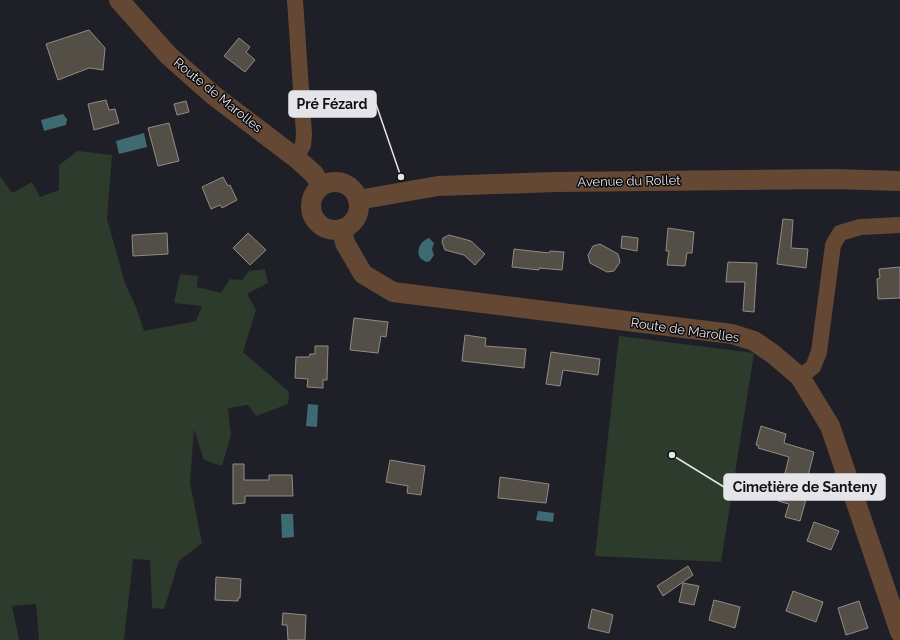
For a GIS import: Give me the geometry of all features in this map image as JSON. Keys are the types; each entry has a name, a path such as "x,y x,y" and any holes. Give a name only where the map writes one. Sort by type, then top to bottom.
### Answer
{"street":[{"name":"Route de Marolles","path":"119,0 168,54 213,95 296,158 314,174 321,186"},
{"path":"295,0 304,134 303,145 296,158"},
{"name":"Avenue du Rollet","path":"358,200 438,186 556,182 833,179 900,182"},
{"path":"328,182 346,184 354,191 358,200 359,210 356,217 351,224 342,229 328,229 320,225 314,218 310,209 311,200 315,191 328,182"},
{"path":"800,377 813,367 819,352 833,245 840,233 860,227 900,225"},
{"name":"Route de Marolles","path":"342,229 345,243 363,274 393,292 732,334 754,341 774,354 800,377 830,426 900,632"}],"green space":[{"path":"78,151 112,155 107,219 125,283 136,307 144,331 196,321 202,306 174,303 180,274 198,276 197,287 221,293 230,279 242,280 249,271 265,269 268,283 247,294 256,310 243,352 289,392 288,404 256,416 248,405 228,408 231,435 222,466 204,460 194,429 190,483 202,543 179,561 164,609 152,608 150,560 133,559 124,640 39,640 36,604 12,606 19,640 0,640 0,176 12,193 32,182 40,197 59,190 59,165"},
{"path":"619,336 754,353 721,562 595,556"}],"water":[{"path":"63,114 67,119 66,125 44,131 41,120"},
{"path":"144,133 147,147 119,154 116,141"},
{"path":"429,238 434,243 432,249 434,255 430,261 426,262 420,258 418,252 423,241"},
{"path":"308,404 318,405 317,427 306,426"},
{"path":"538,511 554,513 553,522 536,520"},
{"path":"281,514 293,514 294,537 282,538"}],"building":[{"path":"89,30 105,48 103,70 89,68 58,80 46,44"},
{"path":"239,38 250,47 246,52 255,60 245,72 224,56"},
{"path":"106,100 109,110 115,109 119,123 94,130 88,104"},
{"path":"186,101 189,112 177,115 174,104"},
{"path":"169,123 179,161 158,166 148,128"},
{"path":"223,177 228,186 230,185 237,200 222,208 220,205 211,209 202,187"},
{"path":"783,219 793,220 791,248 808,249 806,268 777,264"},
{"path":"668,228 694,232 692,253 687,253 685,266 667,265 669,251 666,251"},
{"path":"167,233 168,254 133,256 132,235"},
{"path":"248,233 266,250 250,265 233,248"},
{"path":"449,235 471,241 485,254 475,265 464,255 445,250 442,242 443,238"},
{"path":"622,236 638,238 637,251 621,248"},
{"path":"600,244 618,254 620,262 614,271 607,272 590,263 588,255 593,246"},
{"path":"514,249 549,253 550,251 564,252 562,270 539,268 539,270 512,267"},
{"path":"728,262 757,263 754,312 743,311 745,282 726,282"},
{"path":"900,267 900,298 878,299 877,279 880,278 879,269"},
{"path":"354,318 388,322 386,337 381,336 378,353 350,350"},
{"path":"465,335 486,338 485,346 526,349 524,368 462,361"},
{"path":"315,346 328,346 327,380 323,380 323,388 307,387 308,379 295,378 296,357 309,357 310,354 315,354"},
{"path":"551,352 600,359 598,375 563,370 560,386 546,384"},
{"path":"761,426 786,434 784,443 814,452 806,484 810,485 800,521 785,517 789,504 778,501 789,457 758,448 759,446 756,445"},
{"path":"390,460 425,466 421,495 407,493 408,486 386,482"},
{"path":"233,464 244,464 244,480 269,480 269,475 292,475 293,496 245,496 245,503 233,504"},
{"path":"500,477 549,484 546,503 498,498"},
{"path":"814,522 839,531 831,550 807,541"},
{"path":"688,566 693,575 663,596 657,586"},
{"path":"216,577 241,579 240,598 238,598 238,601 215,600"},
{"path":"683,583 699,586 694,605 679,602"},
{"path":"793,591 823,602 816,622 786,611"},
{"path":"714,600 740,607 735,628 709,620"},
{"path":"859,601 868,628 846,635 838,608"},
{"path":"592,609 613,615 609,633 588,628"},
{"path":"283,613 306,615 305,640 288,640 287,625 282,625"}],"place":[{"name":"Pré Fézard","path":"401,177"},
{"name":"Cimetière de Santeny","path":"672,455"}]}
